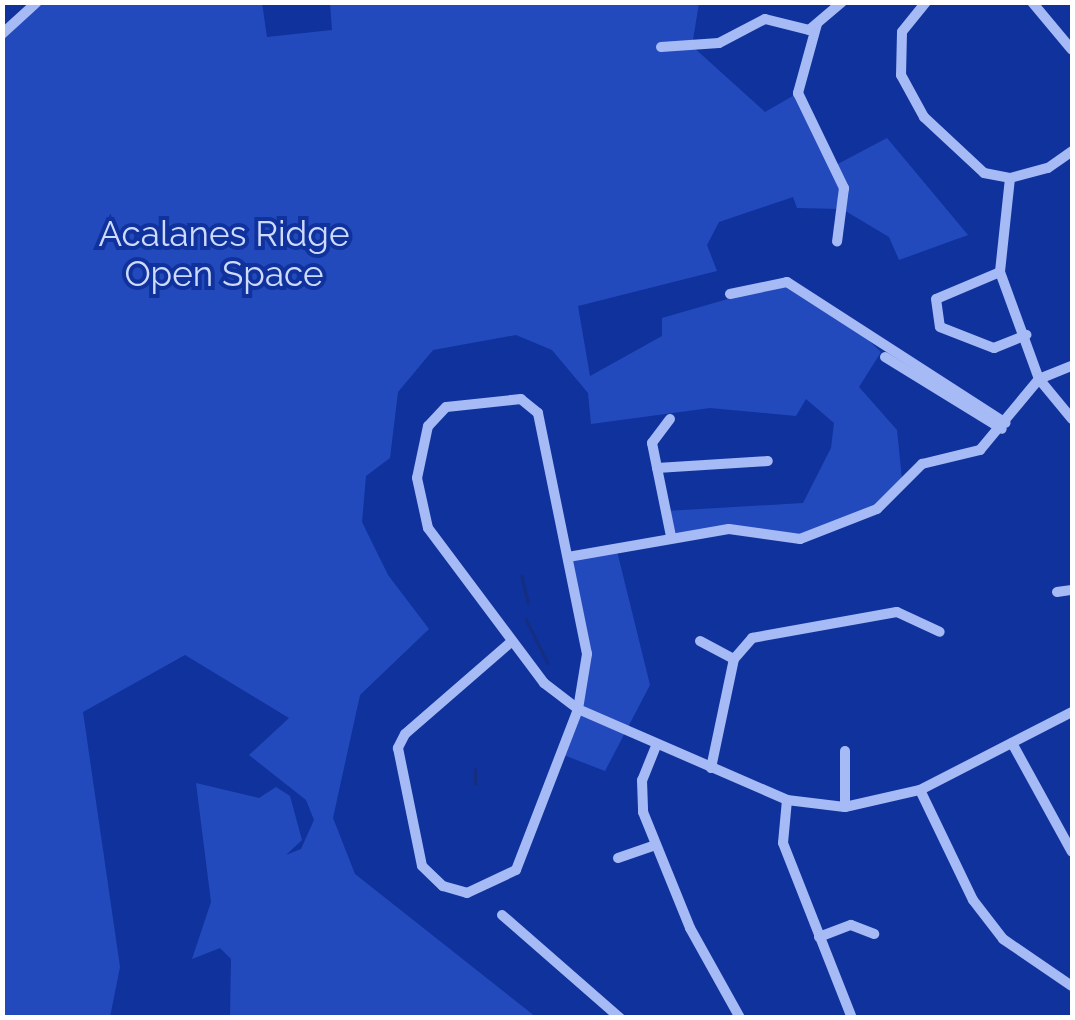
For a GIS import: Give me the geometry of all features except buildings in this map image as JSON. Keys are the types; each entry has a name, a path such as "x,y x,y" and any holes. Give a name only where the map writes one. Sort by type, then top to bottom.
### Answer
{"street":[{"path":"2,34 36,2"},
{"path":"661,47 719,43 765,19 793,29 817,24 842,2"},
{"path":"926,2 902,32 901,75 910,94 984,173 1010,178 1048,168 1072,151"},
{"path":"1032,2 1072,50"},
{"path":"817,24 798,93 844,188 837,242"},
{"path":"1010,178 1000,272 1026,335 1039,380 1072,419"},
{"path":"1000,272 936,299 940,328 994,348 1026,335"},
{"path":"730,294 787,282 1004,426"},
{"path":"886,357 1004,426"},
{"path":"568,557 671,536 729,529 800,540 877,509 922,464 980,450 1039,380 1072,366"},
{"path":"511,642 405,734 398,748 414,848 443,886 467,892 516,870 578,708 587,654 538,413 520,398 446,407 428,426 417,478 428,528 544,683 578,708 656,746 787,800 845,807 920,790 1072,712"},
{"path":"670,419 652,443 671,536"},
{"path":"657,468 768,461"},
{"path":"1057,592 1072,590"},
{"path":"711,768 734,659 752,638 782,627 898,612 940,632"},
{"path":"700,641 734,659"},
{"path":"1012,743 1072,852"},
{"path":"656,746 642,780 655,845 740,1018"},
{"path":"845,751 845,807"},
{"path":"920,790 973,900 1003,939 1072,986"},
{"path":"787,800 783,843 852,1018"},
{"path":"618,858 655,845"},
{"path":"502,914 620,1018"},
{"path":"819,937 851,925 874,934"}],"green space":[{"name":"Acalanes Ridge Open Space","path":"37,2 262,3 267,37 332,30 330,3 699,3 692,46 765,112 798,93 834,166 887,138 968,235 899,260 889,237 842,209 797,208 793,197 719,222 707,245 717,271 578,306 590,376 662,336 662,318 787,282 833,307 881,352 859,387 897,430 903,489 877,509 800,539 729,529 671,536 666,511 803,503 831,448 834,423 806,399 796,416 710,408 591,424 588,393 552,350 516,335 433,350 398,392 390,458 366,476 362,522 388,575 429,629 360,695 333,818 355,874 536,1017 230,1017 231,959 220,948 192,959 211,902 196,783 259,798 276,787 290,796 302,840 286,855 301,849 314,820 306,800 249,755 289,718 185,655 83,712 120,967 110,1017 3,1018 2,34"},
{"path":"616,547 650,685 605,771 561,754 586,678 568,557"}],"waterway":[{"path":"522,576 528,602"},
{"path":"526,619 548,663"},
{"path":"475,770 475,784"}]}
